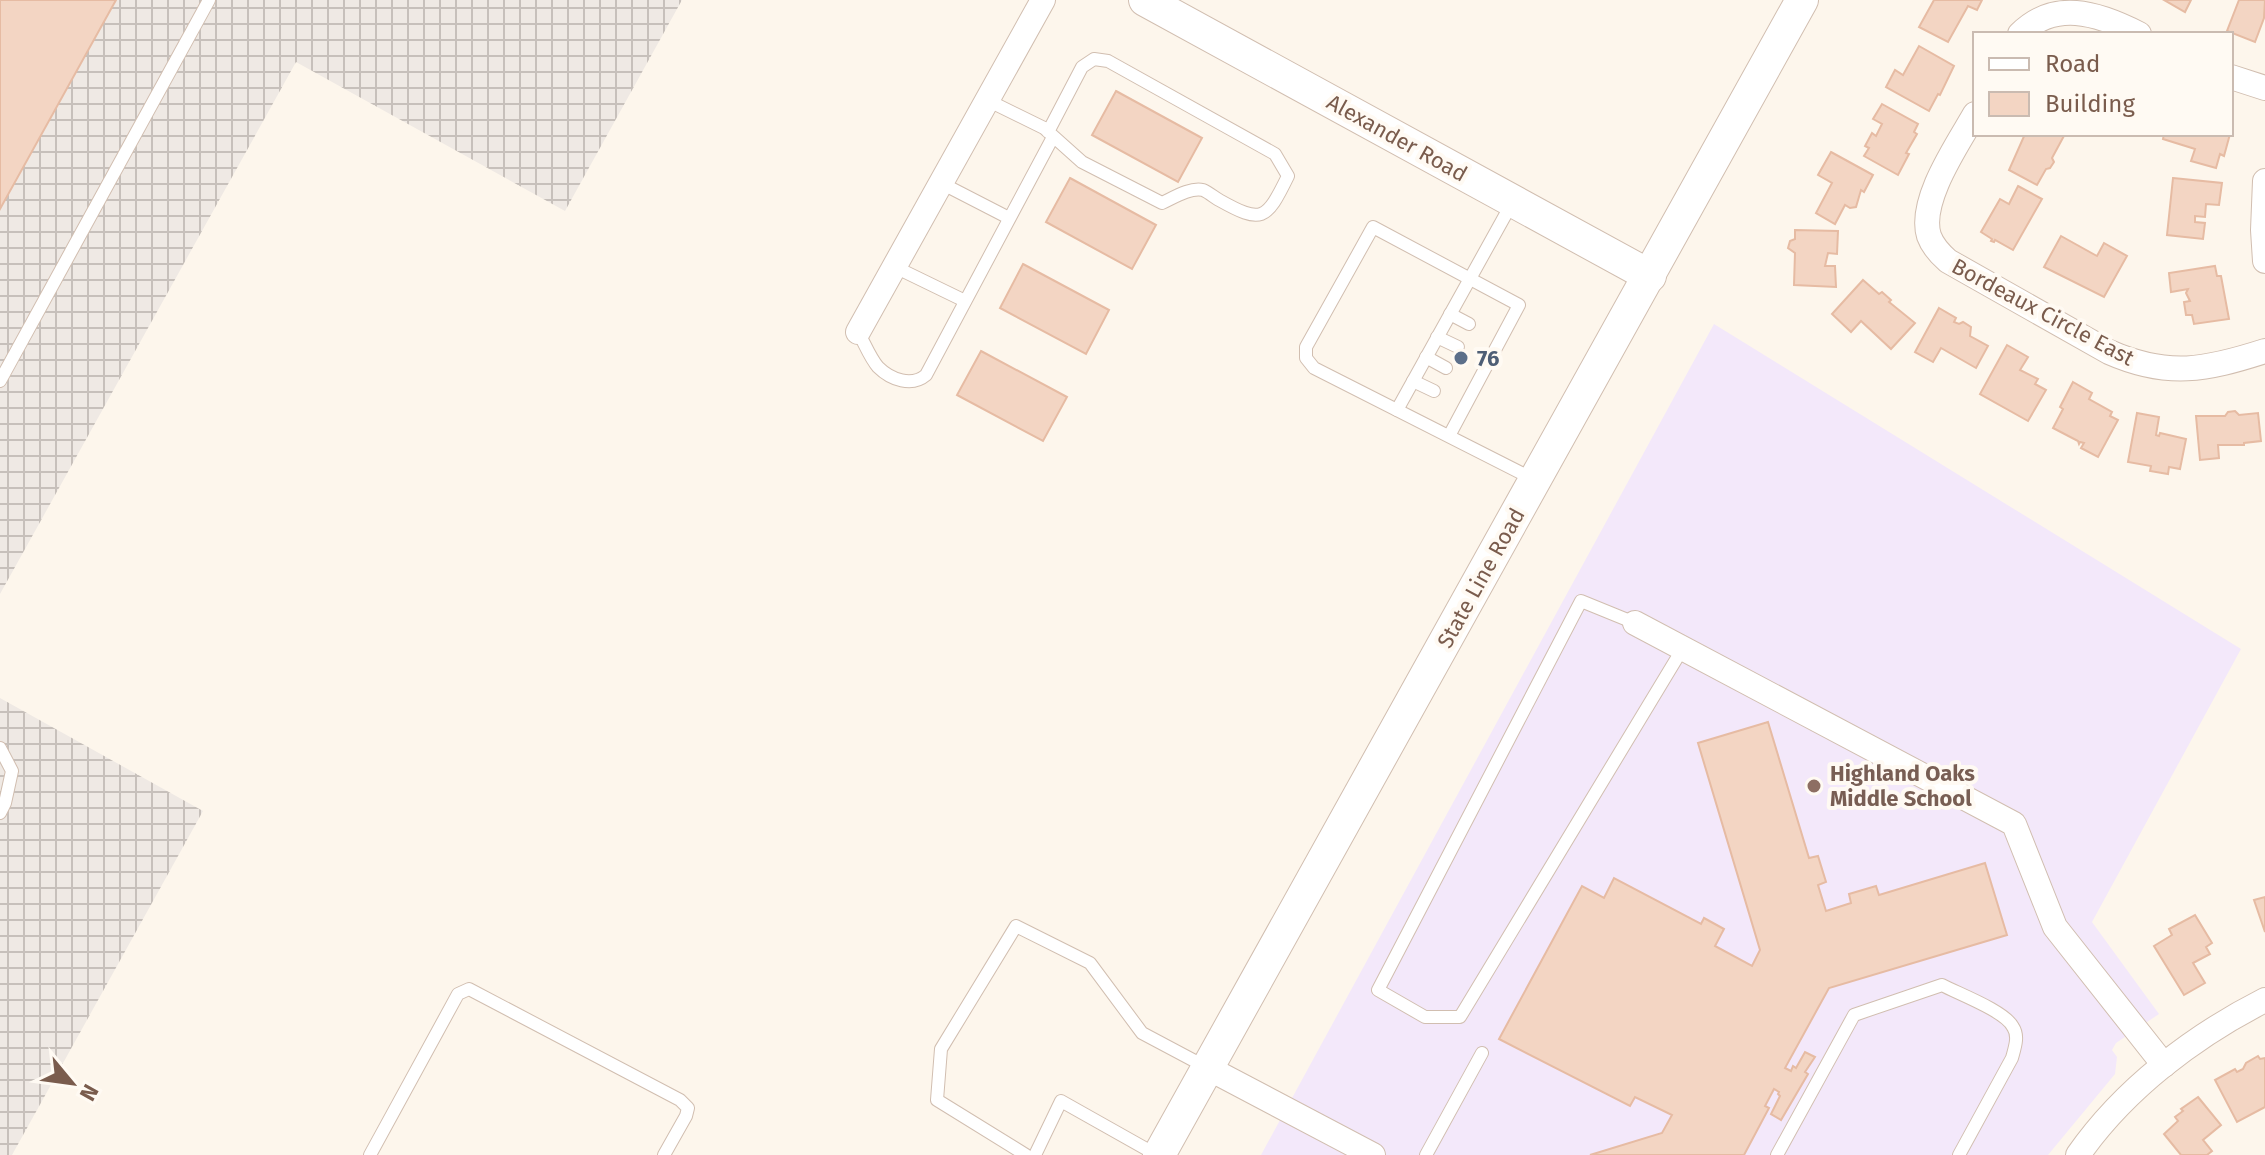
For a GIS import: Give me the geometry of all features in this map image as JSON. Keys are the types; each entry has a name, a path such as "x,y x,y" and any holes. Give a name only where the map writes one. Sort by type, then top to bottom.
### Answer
{"street":[{"path":"858,332 1043,0"},
{"name":"Alexander Road","path":"1145,0 1650,276"},
{"name":"State Line Road","path":"1158,1155 1802,0"},
{"path":"2022,32 2036,15 2057,4 2078,4 2135,32"},
{"path":"2233,78 2265,88"},
{"name":"Bordeaux Circle East","path":"1973,118 1932,197 1928,216 1928,234 1936,250 1948,261 2132,363 2157,369 2204,369 2265,351"},
{"path":"2265,181 2265,261"},
{"path":"1635,623 2014,824 2055,927 2164,1065"},
{"path":"2078,1155 2105,1120 2164,1065 2206,1035 2265,1000"},
{"path":"1206,1067 1373,1155"}],"lane":[{"path":"0,381 209,0"},
{"path":"858,332 879,367 904,382 914,382 926,375 1009,218 1051,134 1082,67 1094,59 1108,61 1275,154 1288,176 1275,202 1260,216 1249,216 1202,190 1188,191 1162,203 1082,162 1051,134 987,100"},
{"path":"941,183 1009,218"},
{"path":"1397,410 1513,201"},
{"path":"1449,436 1460,404 1495,337 1519,305 1373,227 1306,347 1306,358 1314,368 1536,481"},
{"path":"895,267 965,301"},
{"path":"1450,314 1469,324"},
{"path":"1437,337 1458,347"},
{"path":"1426,357 1446,368"},
{"path":"1413,381 1434,391"},
{"path":"1635,623 1581,601 1378,990 1425,1017 1460,1017 1683,648"},
{"path":"0,748 12,771 0,813"},
{"path":"1026,1155 937,1100 941,1049 1016,926 1090,963 1142,1033 1206,1067"},
{"path":"1777,1155 1854,1015 1942,985 2006,1018 2015,1028 2012,1058 1959,1155"},
{"path":"370,1155 458,994 469,989 680,1100 688,1108 686,1116 664,1155"},
{"path":"1426,1155 1482,1053"},
{"path":"1035,1155 1061,1101 1158,1155"}],"shaded area":[{"path":"0,0 682,0 565,211 296,62 0,594"},
{"name":"Highland Oaks Middle School","path":"1714,324 2241,649 2092,922 2159,1014 2116,1043 2112,1050 2117,1057 2115,1074 2048,1155 1261,1155"},
{"path":"0,698 203,811 12,1155 0,1155"}],"building":[{"path":"0,0 116,0 0,209"},
{"path":"1934,0 1982,0 1977,10 1968,6 1948,42 1919,27"},
{"path":"2164,0 2191,0 2185,12"},
{"path":"2239,0 2265,0 2264,18 2255,42 2227,31"},
{"path":"1919,46 1954,66 1929,111 1886,87 1895,70 1903,75"},
{"path":"1116,91 1202,138 1178,182 1092,135"},
{"path":"1882,104 1918,124 1914,132 1917,134 1898,175 1864,156 1872,133 1876,136 1882,124 1873,119"},
{"path":"2024,136 2064,136 2052,158 2054,162 2037,185 2009,170"},
{"path":"2164,136 2229,136 2224,156 2220,154 2216,168 2191,161 2195,149 2163,139"},
{"path":"1831,152 1873,175 1864,192 1861,190 1856,207 1845,205 1835,224 1816,213 1832,183 1818,175"},
{"path":"1070,178 1156,225 1132,269 1046,222"},
{"path":"2173,178 2222,183 2219,205 2206,204 2205,217 2195,216 2195,222 2205,223 2203,239 2167,235"},
{"path":"2018,186 2042,199 2013,250 1995,240 1991,241 1981,232 2000,199 2009,204"},
{"path":"1795,230 1838,231 1837,254 1828,253 1825,266 1835,266 1836,287 1794,285 1795,253 1788,248 1790,241 1795,239"},
{"path":"2061,236 2097,256 2104,243 2127,256 2104,297 2044,267"},
{"path":"1023,264 1109,310 1086,354 1000,308"},
{"path":"2215,266 2217,276 2221,276 2229,319 2194,324 2192,315 2186,315 2184,302 2190,301 2186,293 2188,289 2171,292 2169,273"},
{"path":"1863,280 1879,294 1882,292 1891,300 1889,302 1915,323 1891,349 1861,321 1851,332 1832,314"},
{"path":"1939,308 1956,318 1954,322 1963,322 1971,327 1970,336 1988,346 1976,368 1941,348 1933,362 1915,352"},
{"path":"2007,345 2028,357 2020,370 2038,379 2035,384 2046,390 2028,421 1980,394"},
{"path":"981,351 1067,397 1043,441 957,395"},
{"path":"2073,382 2092,393 2089,399 2112,412 2110,416 2118,420 2098,457 2081,448 2084,443 2079,444 2053,428"},
{"path":"2235,411 2239,415 2258,413 2261,441 2244,445 2218,445 2219,458 2200,460 2196,416 2225,416"},
{"path":"2137,413 2159,417 2156,435 2160,433 2186,439 2180,469 2169,467 2168,474 2150,471 2151,466 2128,462"},
{"path":"1768,722 1809,858 1818,856 1826,882 1818,885 1826,911 1851,903 1849,894 1876,886 1879,895 1985,863 2007,935 1829,988 1785,1068 1791,1071 1793,1066 1796,1068 1805,1052 1815,1057 1805,1072 1808,1074 1781,1120 1771,1114 1780,1096 1774,1089 1765,1106 1769,1108 1744,1155 1590,1155 1662,1133 1672,1115 1635,1097 1630,1106 1499,1039 1582,886 1604,898 1614,878 1701,924 1704,918 1724,929 1715,946 1752,966 1760,950 1698,743"},
{"path":"2265,897 2265,932 2254,900"},
{"path":"2195,915 2212,943 2206,947 2210,954 2193,963 2205,983 2184,995 2154,946 2172,935 2169,929"},
{"path":"2258,1056 2265,1058 2265,1107 2237,1122 2215,1080 2235,1069 2237,1072 2243,1069 2246,1063"},
{"path":"2198,1097 2221,1125 2203,1140 2212,1151 2207,1155 2181,1155 2164,1134 2178,1121 2175,1117 2183,1111 2181,1109"}],"place":[{"name":"76","path":"1461,358"},
{"name":"Highland Oaks Middle School","path":"1814,786"}]}
